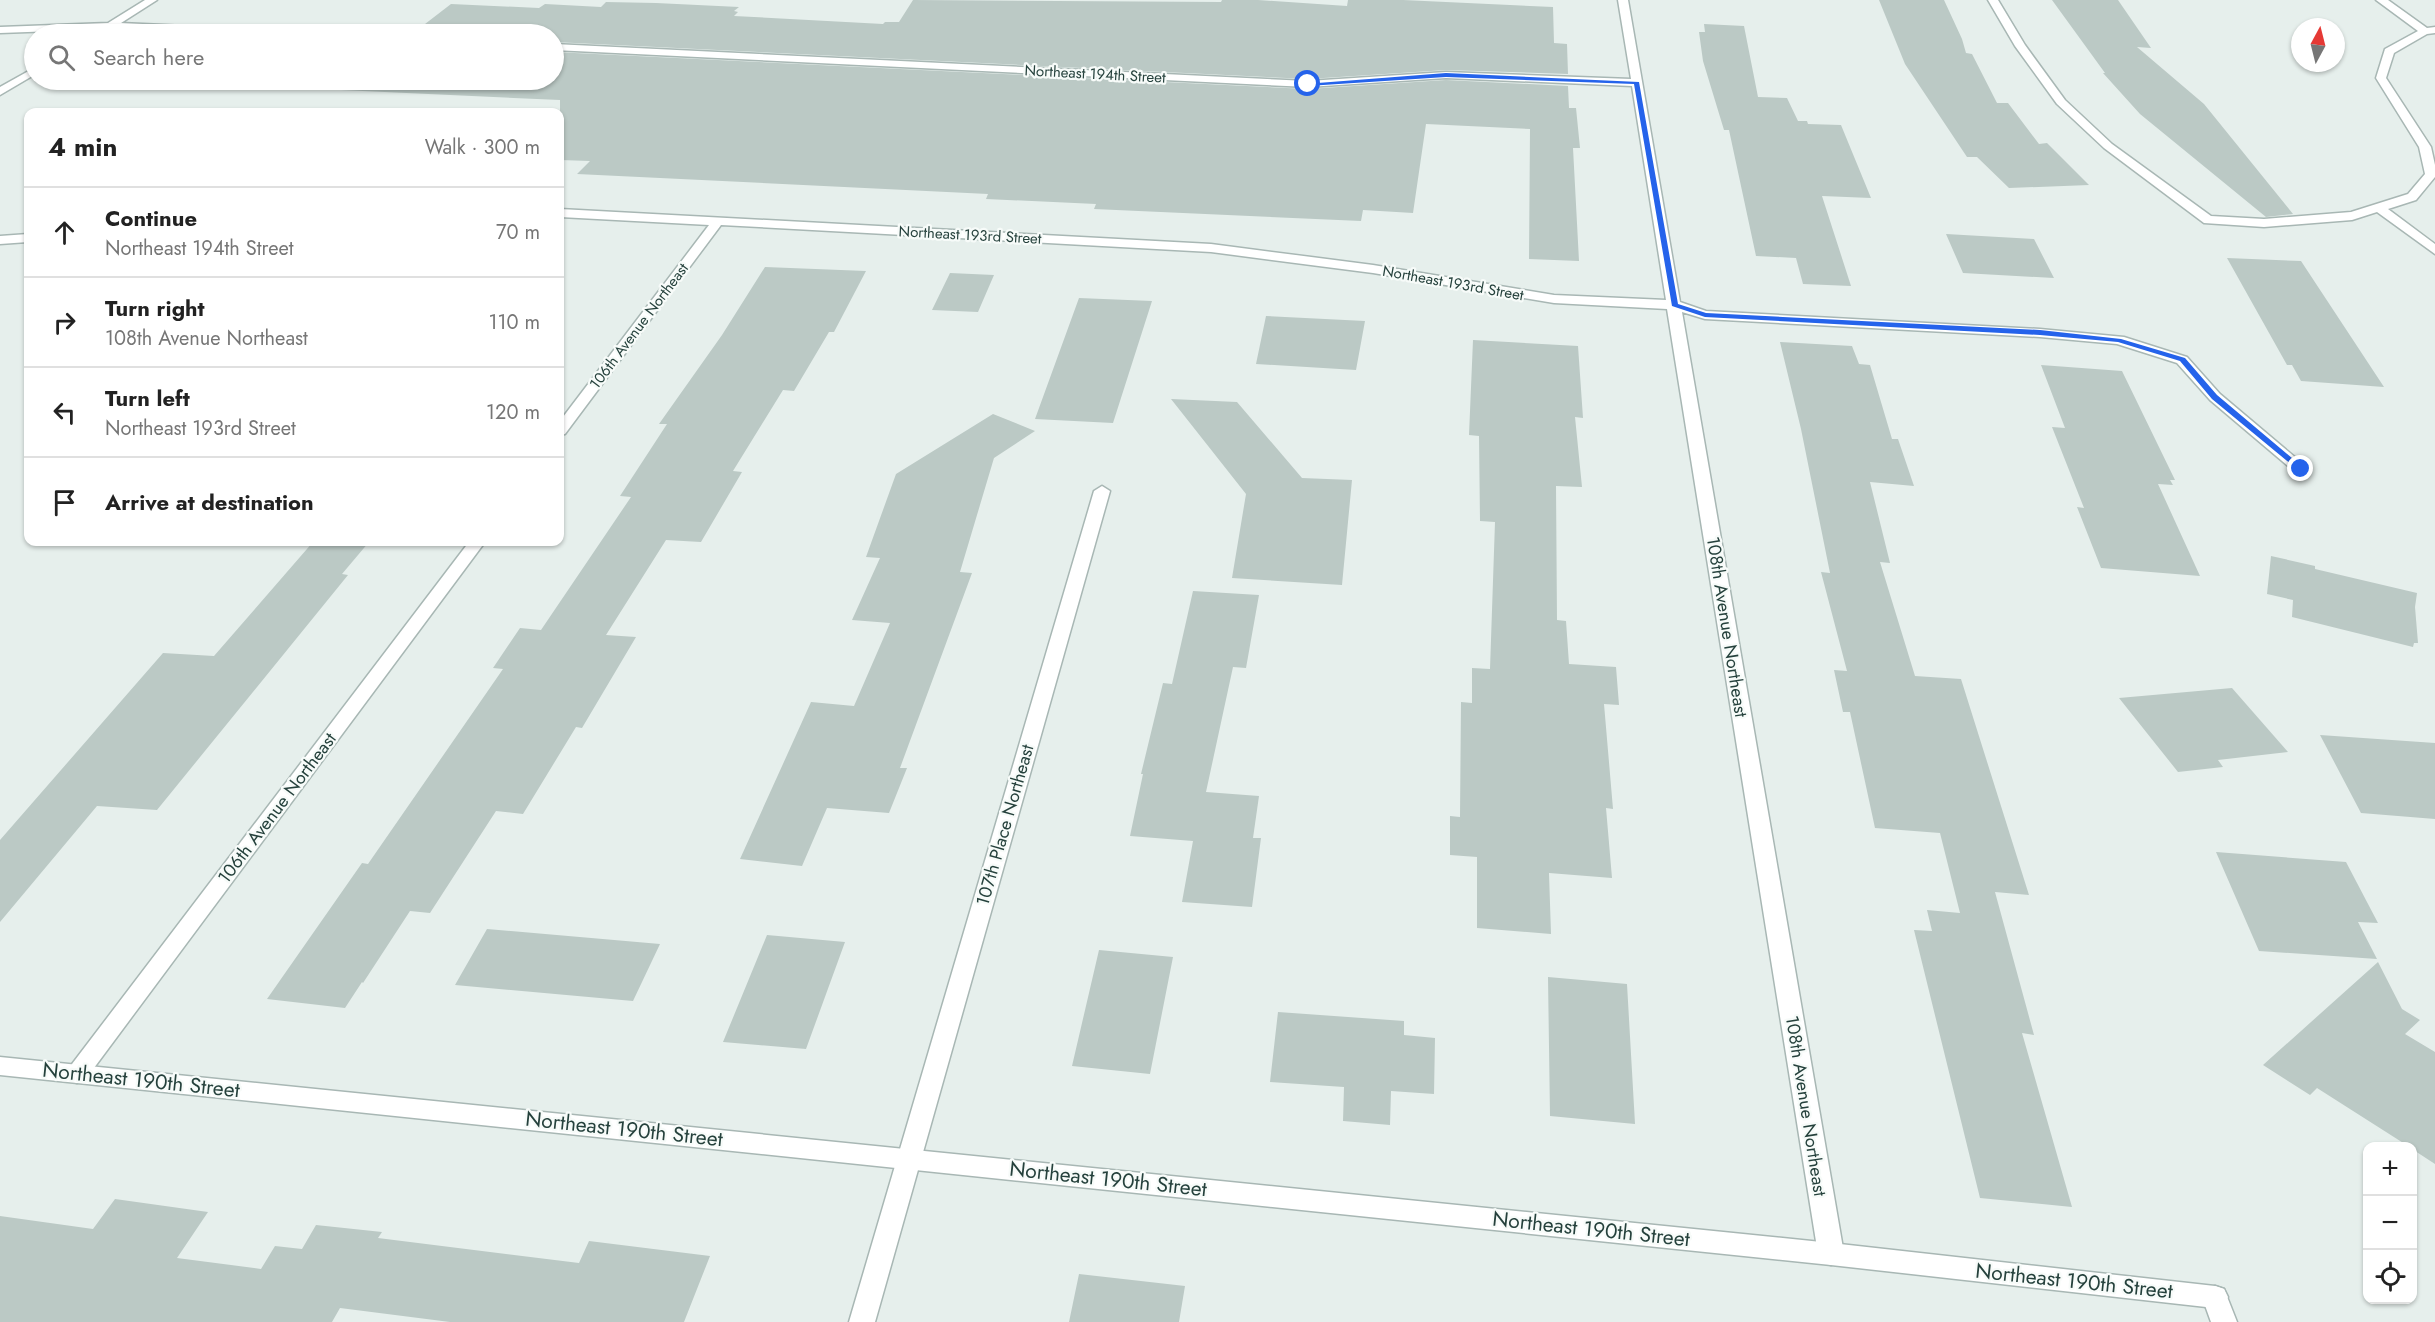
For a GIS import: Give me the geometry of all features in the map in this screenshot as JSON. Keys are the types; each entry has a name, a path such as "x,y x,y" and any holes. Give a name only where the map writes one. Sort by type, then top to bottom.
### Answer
{"street":[{"path":"113,24 152,0"},
{"name":"108th Avenue Northeast","path":"1623,0 1830,1254"},
{"path":"1993,0 2020,46 2061,102 2108,147 2208,220 2264,223 2352,216 2412,197 2431,174 2425,147 2381,78 2390,51 2430,30"},
{"path":"2381,0 2430,30"},
{"path":"0,30 24,29"},
{"name":"Northeast 194th Street","path":"564,47 1308,84 1446,75 1637,83"},
{"path":"0,92 24,77"},
{"path":"2379,208 2435,250"},
{"name":"Northeast 193rd Street","path":"564,213 1211,248 1373,269 1554,300 1674,305 1705,315 2040,333 2119,340 2182,360 2214,397 2301,469"},
{"name":"106th Avenue Northeast","path":"564,426 718,221"},
{"path":"0,240 24,238"},
{"name":"107th Place Northeast","path":"862,1322 1102,491"},
{"name":"106th Avenue Northeast","path":"77,1074 474,546"},
{"name":"Northeast 190th Street","path":"0,1066 1830,1254 2215,1297 2224,1322"}],"building":[{"path":"913,0 1221,2 1222,0 1258,0 1347,6 1348,0 1403,0 1553,7 1554,43 1567,44 1568,74 1446,70 1308,79 564,42 564,24 425,24 451,4 539,8 545,4 601,7 606,2 739,7 734,11 738,12 734,16 883,24 899,22"},
{"path":"1879,0 1944,0 1966,53 1972,54 1997,103 2008,103 2039,144 2047,143 2089,185 2009,188 1977,157 1967,157 1905,64"},
{"path":"2052,0 2118,0 2151,48 2137,47 2204,104 2293,214 2266,217 2140,114 2103,73 2105,73"},
{"path":"1704,24 1744,26 1758,97 1787,98 1798,121 1807,121 1808,124 1841,125 1871,198 1822,196 1851,286 1803,284 1796,258 1756,256 1729,130 1724,130 1703,61 1699,32 1705,32"},
{"path":"564,52 1308,89 1446,80 1568,86 1569,108 1576,108 1580,148 1573,148 1579,261 1529,259 1530,129 1426,124 1413,213 1363,210 1361,221 1094,209 1096,204 986,199 988,194 577,174 590,161 564,160 564,108 560,108 560,100 341,90 564,90"},
{"path":"1946,234 2034,239 2054,278 1963,273"},
{"path":"2227,258 2301,261 2384,387 2301,381 2292,365 2287,365"},
{"path":"765,267 866,271 834,332 829,332 794,391 783,390 733,471 742,472 701,542 666,540 606,635 636,637 582,728 576,727 523,814 496,811 430,913 410,911 345,1008 267,999 362,863 368,864 503,669 493,668 520,628 541,630 631,497 620,496 667,424 659,424 722,335"},
{"path":"950,273 994,275 978,312 932,310"},
{"path":"1079,298 1152,301 1113,423 1035,419"},
{"path":"1266,316 1365,321 1356,370 1256,364"},
{"path":"1473,340 1578,346 1583,418 1575,417 1582,487 1556,486 1557,620 1566,621 1569,664 1616,667 1619,705 1604,704 1613,809 1606,808 1612,878 1549,873 1551,934 1477,928 1477,857 1450,855 1450,816 1460,817 1461,702 1472,703 1472,668 1490,669 1495,522 1480,521 1479,436 1469,435"},
{"path":"1780,342 1852,346 1859,364 1870,365 1892,439 1898,439 1914,486 1870,482 1890,563 1880,562 1915,676 1961,679 2029,895 1995,892 2034,1035 2022,1033 2072,1207 1980,1198 1914,930 1932,931 1927,910 1960,913 1940,833 1875,828 1850,712 1843,712 1834,670 1847,671 1821,572 1830,573 1801,429"},
{"path":"2041,365 2122,371 2175,480 2170,480 2173,485 2158,484 2200,576 2101,568 2077,507 2084,508 2052,427 2065,428"},
{"path":"1171,399 1237,402 1302,478 1352,480 1342,585 1232,578 1246,494"},
{"path":"993,414 1035,431 994,458 960,572 972,573 900,768 907,768 889,813 827,808 802,866 740,859 811,702 854,706 890,623 852,620 880,558 866,557 896,474"},
{"path":"310,546 366,546 342,574 348,575 157,810 97,806 0,922 0,840 163,653 214,656"},
{"path":"2271,556 2417,593 2415,607 2418,643 2414,643 2413,647 2292,617 2293,600 2267,594"},
{"path":"1193,591 1259,595 1246,668 1233,667 1206,792 1259,796 1253,838 1261,838 1252,907 1182,902 1193,841 1130,836 1143,774 1141,774 1163,683 1172,684"},
{"path":"2232,688 2288,752 2218,760 2223,767 2178,772 2119,698"},
{"path":"2320,735 2435,743 2435,819 2361,813"},
{"path":"2216,852 2346,862 2378,923 2358,922 2377,959 2259,951"},
{"path":"487,929 660,944 633,1001 455,985"},
{"path":"767,935 845,942 806,1049 723,1042"},
{"path":"1099,950 1173,957 1150,1074 1072,1066"},
{"path":"2378,962 2402,1009 2420,1020 2405,1034 2435,1052 2435,1164 2417,1152 2417,1142 2402,1142 2317,1088 2310,1095 2263,1065"},
{"path":"1548,977 1627,984 1635,1124 1550,1116"},
{"path":"1278,1012 1404,1021 1404,1035 1435,1038 1434,1094 1391,1091 1390,1125 1343,1121 1344,1087 1270,1082"},
{"path":"115,1199 208,1212 177,1258 261,1269 275,1246 302,1249 316,1225 382,1232 378,1238 579,1263 589,1241 710,1256 684,1322 450,1322 340,1308 332,1322 0,1322 0,1216 93,1229"},
{"path":"1079,1274 1185,1286 1179,1322 1069,1322"}],"route":[{"path":"1308,84 1446,75 1637,83 1674,305 1705,315 2040,333 2119,340 2182,360 2214,397 2301,469"}]}
